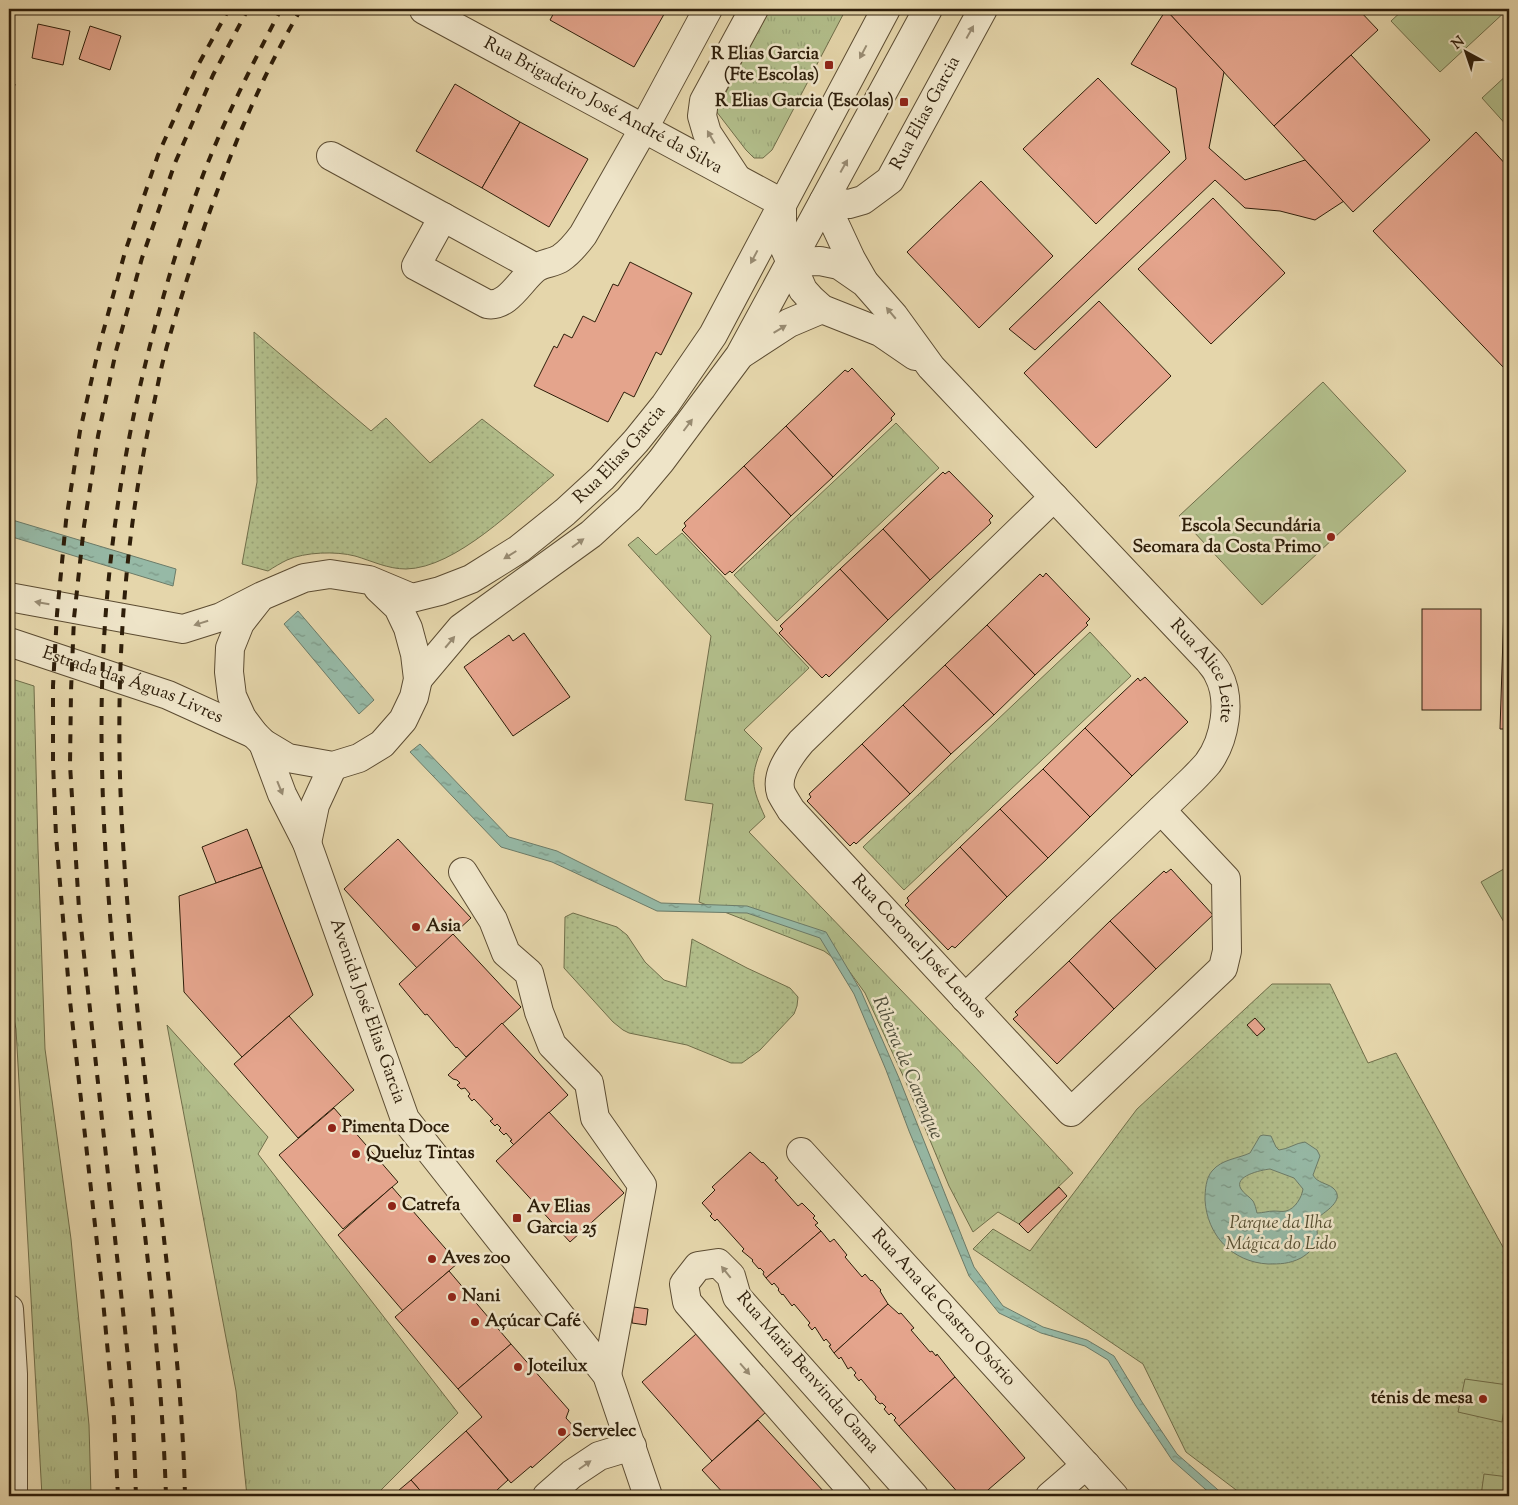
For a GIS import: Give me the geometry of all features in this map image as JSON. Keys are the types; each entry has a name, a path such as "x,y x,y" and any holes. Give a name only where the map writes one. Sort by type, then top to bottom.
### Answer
{"street":[{"name":"Rua Brigadeiro José André da Silva","path":"424,9 782,203"},
{"path":"443,217 416,266 487,304 492,305 504,300 536,268 561,258 583,235 644,128 708,9"},
{"path":"737,178 707,133 702,116 704,101 754,9"},
{"name":"Rua Elias Garcia","path":"262,596 304,578 330,574 369,580 412,598 440,591 471,579 519,549 565,512 602,478 636,441 665,405 713,335 886,9"},
{"name":"Rua Elias Garcia","path":"418,679 461,628 591,534 629,499 661,461 740,355 928,9"},
{"name":"Rua Elias Garcia","path":"824,201 849,204 863,200 890,180 983,9"},
{"path":"331,156 536,268"},
{"name":"Rua Alice Leite","path":"824,201 851,259 865,283 894,316 931,366 1209,661 1218,674 1223,690 1224,726 1219,744 1208,763 965,998"},
{"path":"782,203 785,250 791,262"},
{"name":"Rua Alice Leite","path":"865,283 839,266 820,261 791,262 804,290 822,309 880,332 931,366"},
{"path":"740,355 790,324 822,309"},
{"name":"Rua Coronel José Lemos","path":"1054,497 801,742 788,757 781,774 780,791 791,810 1071,1112 1222,968 1227,951 1226,879 1161,810"},
{"path":"306,843 315,805 333,766 359,758 382,744 403,720 414,697 418,679 415,654 408,628 398,607 369,580"},
{"path":"9,597 183,629 221,617 262,596"},
{"path":"258,738 242,718 232,696 228,672 230,648 240,623 262,596"},
{"name":"Estrada das Águas Livres","path":"9,642 168,695 258,738 288,758 333,766"},
{"name":"Avenida José Elias Garcia","path":"258,738 306,843 405,1119 606,1375 648,1496"},
{"path":"463,872 493,920 506,953 530,973 539,1012 552,1045 589,1083 595,1118 642,1185 606,1375"},
{"name":"Rua Ana de Castro Osório","path":"801,1152 1114,1496"},
{"name":"Rua Maria Benvinda Gama","path":"857,1496 687,1302 684,1284 698,1266 718,1262 731,1276 737,1297 914,1496"},
{"path":"9,1309 13,1374 13,1496"},
{"path":"547,1496 572,1474 599,1456 632,1446"},
{"path":"1050,1496 1086,1465"}],"green space":[{"path":"770,9 846,9 772,150 763,158 754,158 716,111"},
{"path":"1404,9 1508,9 1440,72 1391,21"},
{"path":"1509,73 1509,128 1482,98"},
{"path":"254,332 371,431 386,418 430,463 482,419 554,475 485,533 445,558 425,566 399,569 347,554 330,553 294,557 268,571 242,564 257,482"},
{"path":"1323,382 1406,471 1262,605 1179,516"},
{"path":"896,423 939,468 777,621 734,575"},
{"path":"682,533 809,668 744,730 762,748 755,767 754,783 757,798 765,817 749,832 974,1066 1073,1173 1019,1224 998,1212 973,1232 949,1186 905,1080 865,993 847,968 824,951 699,902 713,804 685,800 711,636 628,545 638,537 656,555"},
{"path":"1090,632 1131,676 904,890 863,847"},
{"path":"9,678 34,686 45,1049 71,1239 89,1425 91,1496 42,1496 16,1029 9,995"},
{"path":"1509,866 1509,931 1481,882"},
{"path":"573,913 617,927 627,935 645,962 664,980 686,987 692,939 790,988 798,997 794,1014 760,1050 742,1063 731,1063 687,1045 629,1033 613,1022 564,968 565,917"},
{"name":"Parque da Ilha Mágica do Lido","path":"1272,984 1330,984 1368,1063 1396,1053 1509,1258 1509,1496 1244,1496 1186,1452 1143,1364 973,1249 993,1229 1030,1251 1137,1109"},
{"path":"167,1025 268,1137 258,1154 458,1413 375,1496 247,1496 236,1391"},
{"name":"ténis de mesa","path":"1465,1379 1508,1385 1502,1422 1458,1412"},
{"path":"1484,1474 1509,1477 1509,1496 1481,1496"}],"water":[{"path":"9,519 176,569 173,586 9,536"},
{"path":"298,611 374,700 359,714 284,624"},
{"path":"420,744 509,837 557,851 661,903 747,906 826,932 861,991 899,1078 974,1267 1003,1306 1043,1327 1087,1340 1114,1356 1177,1454 1225,1496 1213,1496 1172,1460 1108,1360 1085,1346 1041,1333 999,1313 969,1276 854,994 820,938 747,913 657,911 552,862 501,847 410,752"},
{"path":"1260,1136 1271,1136 1279,1150 1305,1142 1317,1150 1320,1156 1313,1175 1317,1180 1333,1188 1337,1193 1336,1202 1316,1219 1317,1236 1313,1247 1301,1258 1288,1263 1268,1264 1255,1262 1233,1252 1216,1235 1207,1213 1205,1192 1210,1174 1220,1164 1250,1153","holes":["1270,1169 1294,1178 1303,1189 1300,1199 1289,1210 1284,1211 1257,1213 1253,1201 1242,1191 1240,1184 1244,1177 1249,1174"]}],"building":[{"path":"135,9 160,9 160,10 137,13"},
{"path":"556,9 667,9 634,67 550,20"},
{"path":"1165,9 1358,9 1378,30 1274,126"},
{"path":"1166,10 1224,72 1209,148 1245,180 1305,160 1344,201 1315,220 1280,211 1245,208 1215,180 1035,350 1009,329 1186,159 1176,88 1131,64"},
{"path":"38,24 70,31 63,65 32,58"},
{"path":"90,26 121,36 110,70 79,59"},
{"path":"1351,55 1430,140 1353,212 1274,126"},
{"path":"1098,78 1170,152 1096,224 1023,149"},
{"path":"9,83 15,84 10,110 9,109"},
{"path":"455,84 520,122 482,188 416,151"},
{"path":"520,122 588,159 549,227 482,188"},
{"path":"1476,132 1509,168 1509,364 1505,369 1373,231"},
{"path":"981,181 1053,256 979,328 907,252"},
{"path":"1213,198 1285,273 1211,344 1138,269"},
{"path":"630,262 692,293 661,355 656,352 634,397 624,392 608,422 534,386 554,346 557,348 564,334 572,338 583,316 595,322 613,284 618,286"},
{"path":"1099,301 1171,376 1096,448 1024,373"},
{"path":"852,368 895,414 891,418 892,420 833,477 786,426 845,370 848,372"},
{"path":"786,426 833,477 791,516 744,466"},
{"path":"744,466 791,516 732,573 730,571 725,575 682,530 686,526 684,523"},
{"path":"949,471 993,516 989,520 991,523 930,580 883,529 943,472 945,474"},
{"path":"1508,484 1509,729 1500,729"},
{"path":"883,529 930,580 888,620 840,569"},
{"path":"840,569 888,620 829,677 826,674 822,678 779,633 783,629 780,626"},
{"path":"1046,573 1090,619 1086,623 1088,625 1035,675 987,625 1040,574 1043,577"},
{"path":"1422,609 1481,609 1481,710 1422,710"},
{"path":"987,625 1035,675 994,715 945,665"},
{"path":"524,633 570,697 513,736 464,667 509,635 513,641"},
{"path":"945,665 994,715 951,754 903,705"},
{"path":"1145,677 1188,722 1132,776 1085,728 1138,678 1140,681"},
{"path":"903,705 951,754 910,794 862,744"},
{"path":"1085,728 1132,776 1090,817 1043,769"},
{"path":"862,744 910,794 856,844 854,842 850,846 807,801 811,797 809,794"},
{"path":"1043,769 1090,817 1048,858 1000,809"},
{"path":"1000,809 1048,858 1007,897 960,847"},
{"path":"247,829 262,867 216,883 202,847"},
{"path":"398,839 471,918 417,968 344,889"},
{"path":"960,847 1007,897 955,948 952,946 948,950 905,905 909,901 907,898"},
{"path":"262,867 313,995 242,1057 184,992 179,896"},
{"path":"1171,869 1213,915 1156,969 1110,921 1164,871 1166,873"},
{"path":"1110,921 1156,969 1114,1009 1069,961"},
{"path":"453,934 521,1007 466,1057 427,1014 425,1015 399,984"},
{"path":"1069,961 1114,1009 1057,1064 1013,1019 1018,1015 1015,1012"},
{"path":"289,1016 354,1090 298,1138 234,1064"},
{"path":"1255,1018 1265,1029 1257,1036 1247,1025"},
{"path":"502,1023 568,1095 514,1145 506,1133 504,1135 499,1130 501,1128 497,1124 495,1126 490,1121 493,1119 474,1099 472,1101 468,1096 470,1094 465,1088 461,1089 457,1085 460,1083 448,1075"},
{"path":"334,1108 398,1182 343,1229 279,1155"},
{"path":"549,1112 624,1193 570,1242 496,1161"},
{"path":"750,1152 763,1162 778,1178 775,1180 798,1206 802,1203 815,1216 813,1218 818,1223 815,1225 821,1231 766,1278 763,1274 764,1272 742,1251 744,1249 717,1219 715,1221 710,1216 712,1214 702,1203 715,1190 712,1187"},
{"path":"392,1187 458,1263 403,1311 338,1235"},
{"path":"1059,1187 1067,1196 1028,1233 1019,1224"},
{"path":"821,1231 830,1242 834,1239 847,1255 845,1257 862,1277 865,1274 872,1280 881,1290 888,1304 834,1353 826,1339 824,1341 815,1327 812,1330 808,1325 810,1323 794,1304 792,1306 774,1283 772,1285 766,1278"},
{"path":"449,1271 511,1344 458,1389 395,1317"},
{"path":"888,1304 899,1314 901,1313 914,1328 911,1330 930,1352 932,1351 936,1356 937,1354 955,1377 899,1426 894,1420 896,1418 891,1413 889,1415 884,1409 886,1407 875,1399 876,1397 861,1379 859,1381 854,1375 856,1373 851,1367 848,1369 841,1357 839,1359 834,1353"},
{"path":"634,1307 648,1309 646,1325 632,1323"},
{"path":"696,1334 766,1412 712,1461 642,1382"},
{"path":"511,1344 569,1410 566,1418 576,1429 532,1468 531,1466 511,1483 466,1431 482,1417 458,1389"},
{"path":"955,1377 1025,1458 981,1496 961,1496 899,1426"},
{"path":"758,1420 824,1492 820,1496 726,1496 702,1470"},
{"path":"466,1431 508,1480 497,1490 501,1494 498,1496 425,1496 411,1480"},
{"path":"411,1480 425,1496 392,1496"}],"railway":[{"path":"118,1496 114,1418 101,1279 70,1001 56,836 53,762 53,686 57,614 66,521 80,431 99,347 125,252 158,155 197,67 229,9"},
{"path":"136,1496 129,1366 79,909 70,765 74,618 84,526 98,436 116,351 142,258 175,163 213,75 248,9"},
{"path":"166,1496 153,1313 122,1040 106,858 102,766 103,649 114,533 122,476 146,361 170,272 203,175 240,91 281,9"},
{"path":"185,1496 180,1396 174,1329 140,1036 126,891 119,735 122,628 133,521 141,468 164,357 173,324 205,225 236,142 273,61 301,9"}],"place":[{"name":"R Elias Garcia (Fte Escolas)","path":"829,65"},
{"name":"R Elias Garcia (Escolas)","path":"904,102"},
{"name":"Escola Secundária Seomara da Costa Primo","path":"1331,537"},
{"name":"Asia","path":"416,927"},
{"name":"Pimenta Doce","path":"332,1128"},
{"name":"Queluz Tintas","path":"356,1154"},
{"name":"Catrefa","path":"392,1206"},
{"name":"Av Elias Garcia 25","path":"517,1218"},
{"name":"Aves zoo","path":"432,1259"},
{"name":"Nani","path":"452,1297"},
{"name":"Açúcar Café","path":"475,1322"},
{"name":"Joteilux","path":"518,1367"},
{"name":"ténis de mesa","path":"1483,1399"},
{"name":"Servelec","path":"562,1432"}],"water label":[{"name":"Ribeira de Carenque","path":"907,1068"}]}
